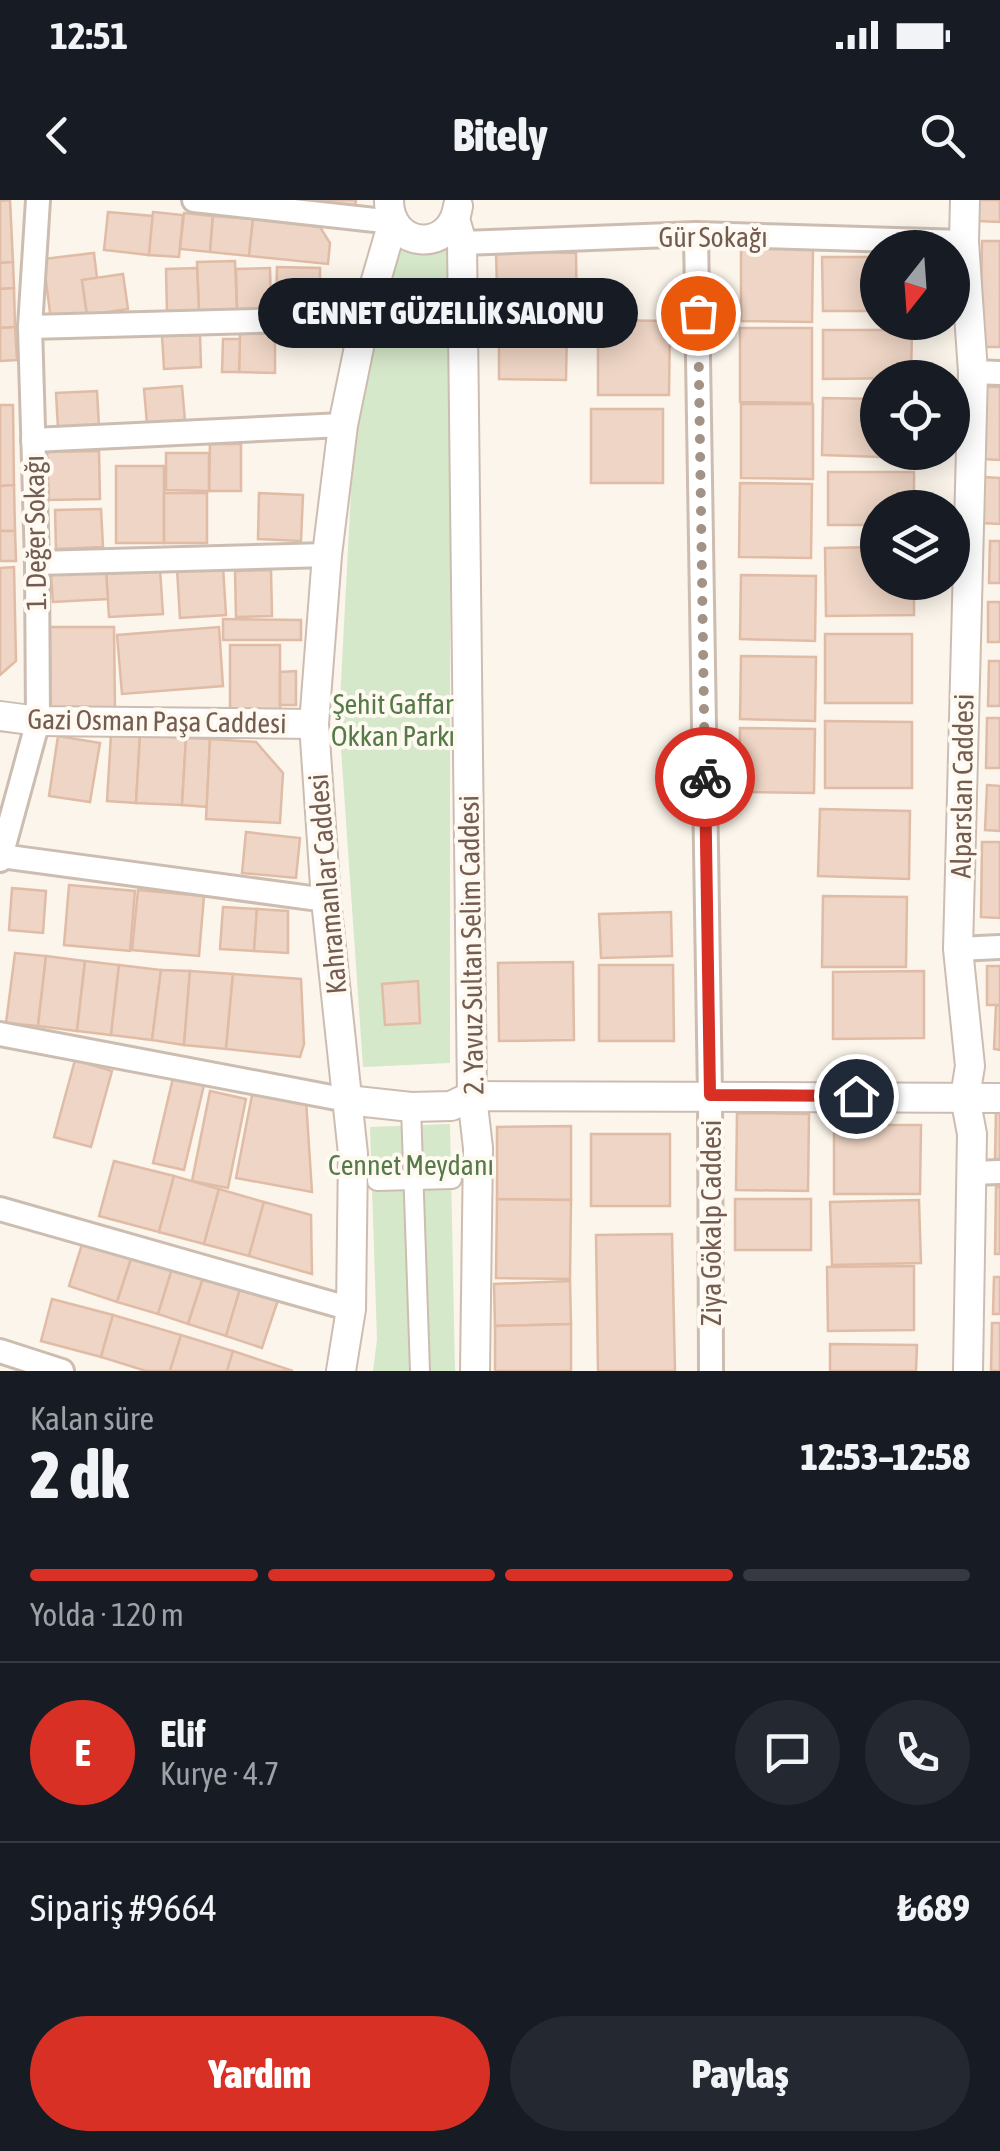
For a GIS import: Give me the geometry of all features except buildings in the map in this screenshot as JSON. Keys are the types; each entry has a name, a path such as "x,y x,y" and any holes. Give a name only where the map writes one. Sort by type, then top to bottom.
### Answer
{"street":[{"name":"1. Değer Sokağı","path":"0,858 38,721 38,564 30,327 38,200"},
{"path":"194,200 391,211 409,237 420,240 441,235 458,220"},
{"name":"Alparslan Caddesi","path":"964,230 965,200"},
{"name":"Kahramanlar Caddesi","path":"341,1371 351,1309 354,1154 326,900 314,724 327,556 343,425 391,211"},
{"name":"Gür Sokağı","path":"458,220 860,239"},
{"name":"2. Yavuz Sultan Selim Caddesi","path":"458,220 472,1096 478,1148 475,1371"},
{"name":"Ziya Gökalp Caddesi","path":"696,234 711,1371"},
{"name":"Alparslan Caddesi","path":"968,1371 972,1134 965,1097 970,1066 958,950 986,372 970,277"},
{"path":"30,327 365,318"},
{"path":"33,440 343,425"},
{"path":"38,564 327,556"},
{"name":"Gazi Osman Paşa Caddesi","path":"0,716 38,721 314,724"},
{"path":"0,858 326,900"},
{"path":"958,950 1000,948"},
{"path":"0,1034 347,1100 411,1107 451,1106 472,1096 1000,1098"},
{"path":"411,1107 420,1371"},
{"path":"971,1173 1000,1172"},
{"path":"377,1180 452,1179"},
{"path":"0,1208 351,1309"},
{"path":"0,1351 62,1371"}],"green space":[{"name":"Şehit Gaffar Okkan Parkı","path":"387,241 450,246 450,1063 363,1067 339,720 358,358"},
{"name":"Cennet Meydanı","path":"450,1124 455,1371 373,1371 377,1340 370,1127"}],"way so far":[{"path":"698,313 705,777"}],"place":[{"name":"CENNET GÜZELLİK SALONU","path":"698,313"}],"route":[{"path":"705,777 710,1095 856,1096"}]}
